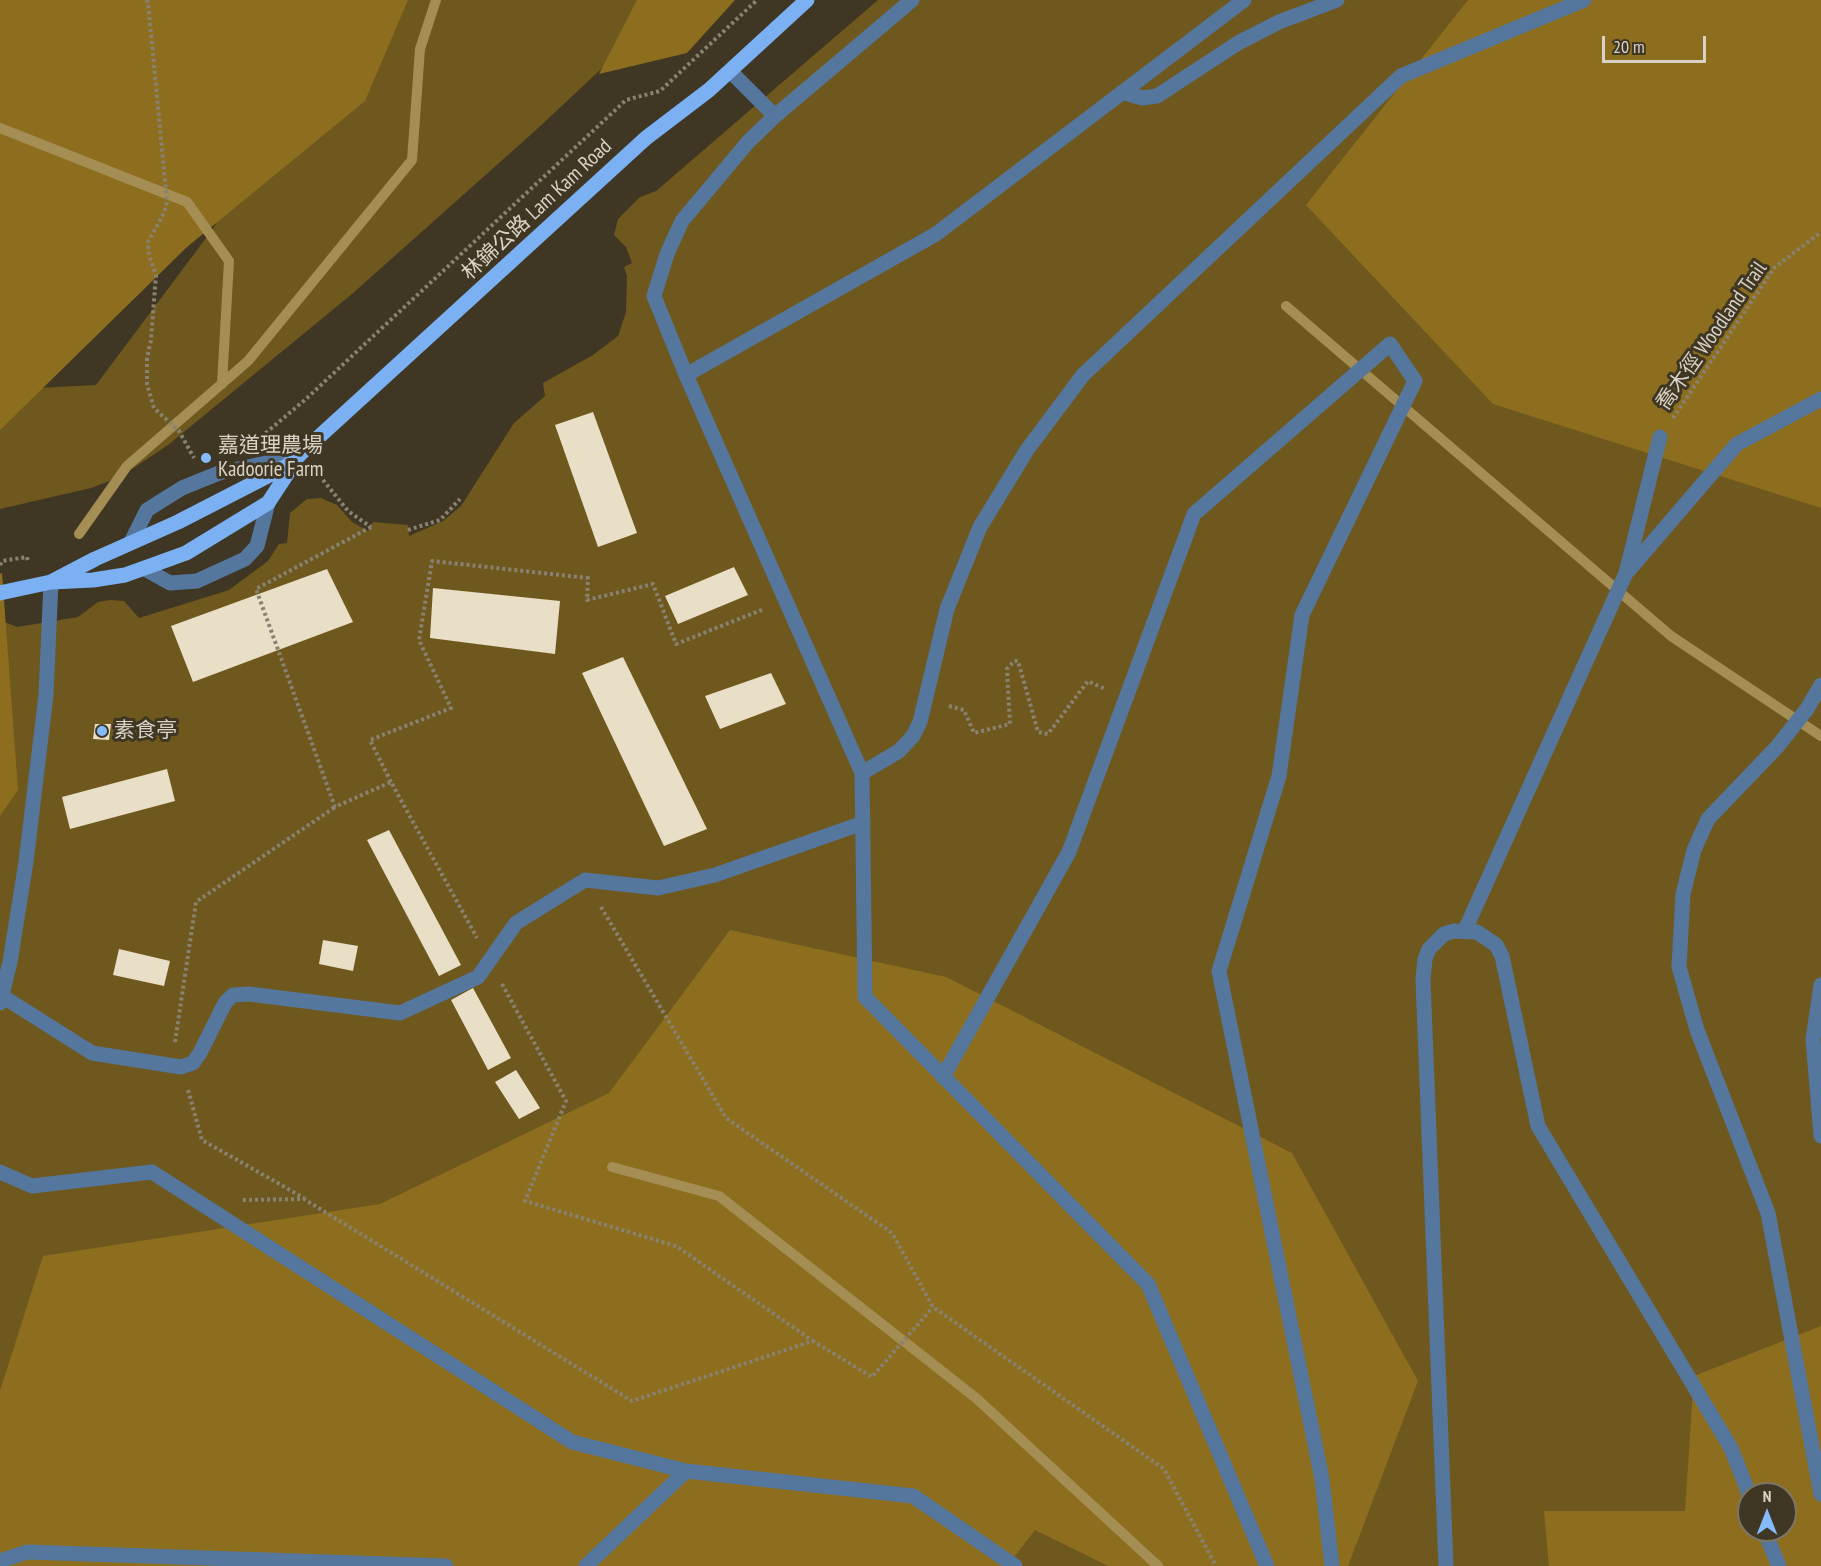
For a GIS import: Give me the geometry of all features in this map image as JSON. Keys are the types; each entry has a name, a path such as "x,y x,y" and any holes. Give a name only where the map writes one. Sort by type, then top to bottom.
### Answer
{"main road":[{"name":"林錦公路 Lam Kam Road","path":"51,582 131,542 178,522 287,466 646,138 730,71 807,0"},
{"name":"林錦公路 Lam Kam Road","path":"0,593 51,582 93,580 146,569 186,553 268,503 299,456"}],"street":[{"path":"912,0 775,116 748,142 682,221 667,254 654,296 686,375 862,773 865,996 1149,1284 1267,1566"},
{"path":"686,375 936,234 1244,0"},
{"path":"1122,92 1142,98 1158,96 1238,43 1279,22 1337,0"},
{"path":"862,773 899,751 913,736 920,722 947,609 980,527 1027,450 1083,375 1401,76 1584,0"},
{"path":"730,71 775,116"},
{"path":"943,1077 1069,852 1194,514 1390,344 1415,381 1302,615 1279,776 1219,971 1322,1479 1332,1566"},
{"path":"1626,573 1737,444 1821,399"},
{"path":"1465,930 1626,573 1660,437"},
{"path":"131,542 147,510 182,488 219,473 299,456"},
{"path":"146,569 170,583 197,581 245,559 257,546 268,503"},
{"path":"51,582 46,695 26,862 1,1000 92,1053 176,1066 193,1063 201,1053 225,1003 233,995 249,994 399,1013 478,977 516,923 585,880 658,888 715,875 863,823"},
{"path":"1821,685 1807,709 1777,747 1708,819 1694,850 1683,894 1679,968 1697,1030 1768,1214 1821,1494"},
{"path":"1446,1566 1423,980 1425,959 1436,941 1444,934 1465,930 1487,937 1502,956 1538,1126 1731,1448 1744,1482"},
{"path":"1821,985 1813,1039 1821,1136"},
{"path":"0,1172 32,1186 152,1172 572,1442 686,1471 913,1496 1016,1566"},
{"path":"586,1566 686,1471"},
{"path":"1769,1542 1779,1566"},
{"path":"0,1561 27,1552 446,1566"}],"path":[{"path":"256,442 306,399 626,100 660,91 757,0"},
{"path":"147,1 167,202 165,213 148,242 149,255 156,275 151,340 147,358 147,384 157,410 179,431 196,461"},
{"name":"喬木徑 Woodland Trail","path":"1660,437 1774,268 1821,232"},
{"path":"187,467 203,457"},
{"path":"323,480 348,511 371,527 256,589 335,807"},
{"path":"408,530 440,520 460,499"},
{"path":"0,565 2,561 27,557 28,564 36,569"},
{"path":"785,600 676,644 653,584 587,600 588,578 432,561 419,639 451,708 370,740 566,1101 525,1202 676,1246 813,1341 872,1377 933,1307"},
{"path":"920,722 940,727 946,706 964,710 974,734 1010,724 1007,669 1014,661 1018,661 1038,732 1048,734 1088,681 1126,698"},
{"path":"391,782 335,807 196,902 176,1066 202,1140 304,1199 632,1401 813,1341"},
{"path":"585,880 726,1118 892,1233 933,1307 1164,1468 1216,1566"},
{"path":"197,1201 304,1199"}],"shaded area":[{"path":"0,0 408,0 365,101 187,247 0,430"},
{"path":"372,0 675,0 536,130 352,294 168,445 120,477 91,488 0,509 0,390 96,385 212,230 297,96"},
{"path":"637,0 735,0 687,53 599,74"},
{"path":"878,0 1821,0 1821,1566 0,1566 0,620 17,627 78,617 98,602 110,600 124,601 139,618 229,590 268,561 279,544 287,543 290,513 307,499 321,498 337,505 352,522 368,531 373,522 408,525 409,536 443,521 461,506 514,423 545,396 543,383 593,355 618,336 626,312 627,276 624,267 632,263 626,247 614,235 618,219 640,197 656,191"},
{"path":"1468,0 1821,0 1821,508 1493,404 1306,205"},
{"path":"2,573 18,790 0,816 0,574"},
{"path":"730,930 946,977 1292,1153 1418,1381 1348,1566 1108,1566 1035,1530 1007,1566 0,1566 0,1391 43,1256 380,1204 609,1093"},
{"path":"1821,1326 1821,1566 1549,1566 1544,1511 1685,1511 1694,1376"}],"building":[{"path":"593,412 637,533 598,547 555,425"},
{"path":"734,567 748,595 678,624 665,596"},
{"path":"327,569 353,622 193,682 171,626"},
{"path":"433,588 560,601 555,654 430,638"},
{"path":"623,657 707,829 664,846 582,673"},
{"path":"771,673 786,704 720,729 705,696"},
{"name":"素食亭","path":"95,724 111,724 109,740 93,739"},
{"path":"167,769 175,801 70,829 62,797"},
{"path":"389,830 461,965 439,976 367,840"},
{"path":"323,940 358,946 353,971 319,964"},
{"path":"119,949 170,961 164,986 113,975"},
{"path":"473,988 511,1058 488,1070 451,1000"},
{"path":"516,1070 540,1108 519,1119 495,1082"}],"waterway":[{"path":"79,534 127,466 248,361 412,160 420,49 436,0"},
{"path":"0,128 187,202 229,261 222,384"},
{"path":"1286,306 1671,636 1821,736"},
{"path":"612,1167 719,1196 976,1398 1158,1566"}],"place":[{"name":"嘉道理農場 Kadoorie Farm","path":"206,458"},
{"name":"素食亭","path":"102,731"}]}
